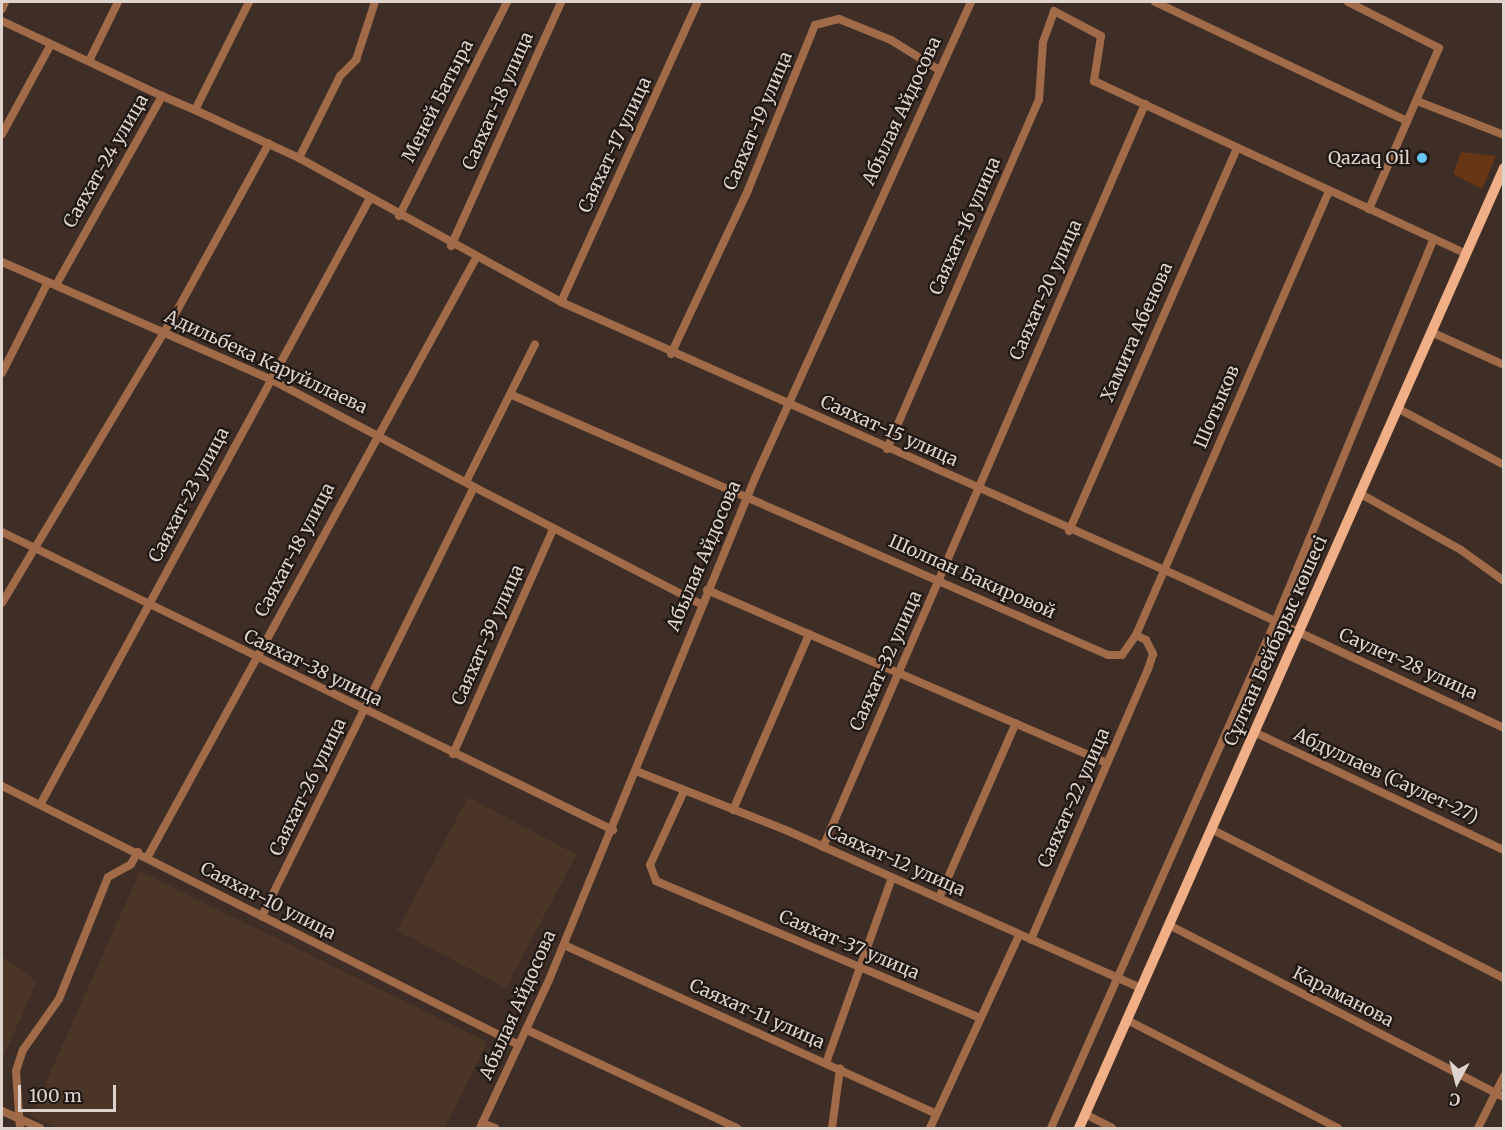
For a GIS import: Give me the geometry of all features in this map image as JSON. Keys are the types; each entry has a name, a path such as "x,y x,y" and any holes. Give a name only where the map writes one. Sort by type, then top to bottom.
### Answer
{"main road":[{"name":"Сұлтан Бейбарыс көшесі","path":"1079,1128 1503,168"}],"street":[{"path":"2,9 5,2"},
{"path":"90,59 118,2"},
{"path":"195,110 249,2"},
{"path":"298,158 340,76 357,60 375,2"},
{"name":"Меней Батыра","path":"399,216 507,2"},
{"name":"Саяхат-18 улица","path":"451,246 561,2"},
{"name":"Саяхат-17 улица","path":"561,302 698,2"},
{"name":"Абылая Айдосова","path":"481,1126 527,1030 613,830 706,590 787,404 971,2"},
{"path":"1155,2 1407,121"},
{"path":"1348,2 1439,48 1369,209"},
{"name":"Саяхат-16 улица","path":"886,449 1039,100 1043,42 1054,10 1101,36 1094,81 1145,104"},
{"name":"Саяхат-19 улица","path":"671,354 748,190 815,25 839,19 891,40 939,70"},
{"path":"2,21 90,59 162,96"},
{"path":"2,134 51,44"},
{"name":"Саяхат-24 улица","path":"2,373 162,96 298,158 475,260"},
{"path":"1417,101 1503,135"},
{"path":"1145,104 1237,149 1464,253"},
{"name":"Саяхат-20 улица","path":"977,489 1145,104"},
{"path":"2,603 163,332 269,143"},
{"name":"Хамита Абенова","path":"1069,531 1237,149"},
{"name":"Шотыков","path":"1136,635 1167,571 1329,191"},
{"name":"Саяхат-23 улица","path":"40,806 369,200"},
{"path":"1051,1128 1275,622 1434,239"},
{"name":"Саяхат-18 улица","path":"147,858 377,432 475,260"},
{"name":"Саяхат-15 улица","path":"475,260 671,354 1069,531 1167,571"},
{"path":"2,262 52,284"},
{"name":"Адильбека Каруйллаева","path":"52,284 272,380 377,432 465,482"},
{"path":"1431,332 1503,365"},
{"path":"535,344 512,394 465,482 701,604"},
{"name":"Шолпан Бакировой","path":"512,394 1108,655 1122,655 1136,635"},
{"path":"1397,408 1503,465"},
{"name":"Саяхат-26 улица","path":"262,916 474,487"},
{"name":"Саяхат-32 улица","path":"823,847 898,672 940,582 977,489"},
{"path":"1359,493 1461,550 1503,581"},
{"name":"Саяхат-39 улица","path":"453,754 553,529"},
{"name":"Саяхат-38 улица","path":"2,532 363,711 613,830"},
{"name":"Саулет-28 улица","path":"1167,571 1503,728"},
{"path":"706,590 1106,763"},
{"path":"733,810 809,634"},
{"name":"Саяхат-22 улица","path":"1031,940 1148,669 1152,646 1136,635"},
{"path":"939,898 1016,723"},
{"name":"Абдуллаев (Саулет-27)","path":"1254,732 1503,850"},
{"name":"Саяхат-12 улица","path":"636,771 823,847 1141,988"},
{"name":"Саяхат-10 улица","path":"2,786 138,852 519,1045"},
{"name":"Саяхат-37 улица","path":"684,791 649,873 706,903 980,1018"},
{"path":"1211,829 1503,978"},
{"path":"21,1125 16,1071 23,1050 59,999 108,877 131,864 138,852"},
{"path":"826,1063 892,878"},
{"name":"Караманова","path":"1169,925 1500,1095"},
{"path":"930,1128 1019,934"},
{"name":"Саяхат-11 улица","path":"564,945 937,1113"},
{"path":"1127,1020 1338,1128"},
{"path":"527,1030 737,1128"},
{"path":"832,1128 840,1069"},
{"path":"1478,1128 1500,1095 1503,1076"},
{"path":"2,1111 21,1125 40,1128"},
{"path":"1085,1114 1112,1128"},
{"path":"481,1126 495,1128"}],"shaded area":[{"path":"1461,152 1496,156 1482,189 1453,174"},
{"path":"468,797 577,855 506,988 397,930"},
{"path":"140,871 487,1042 445,1128 57,1128 31,1116"},
{"path":"2,956 37,981 2,1060"}],"place":[{"name":"Qazaq Oil","path":"1422,158"}]}
